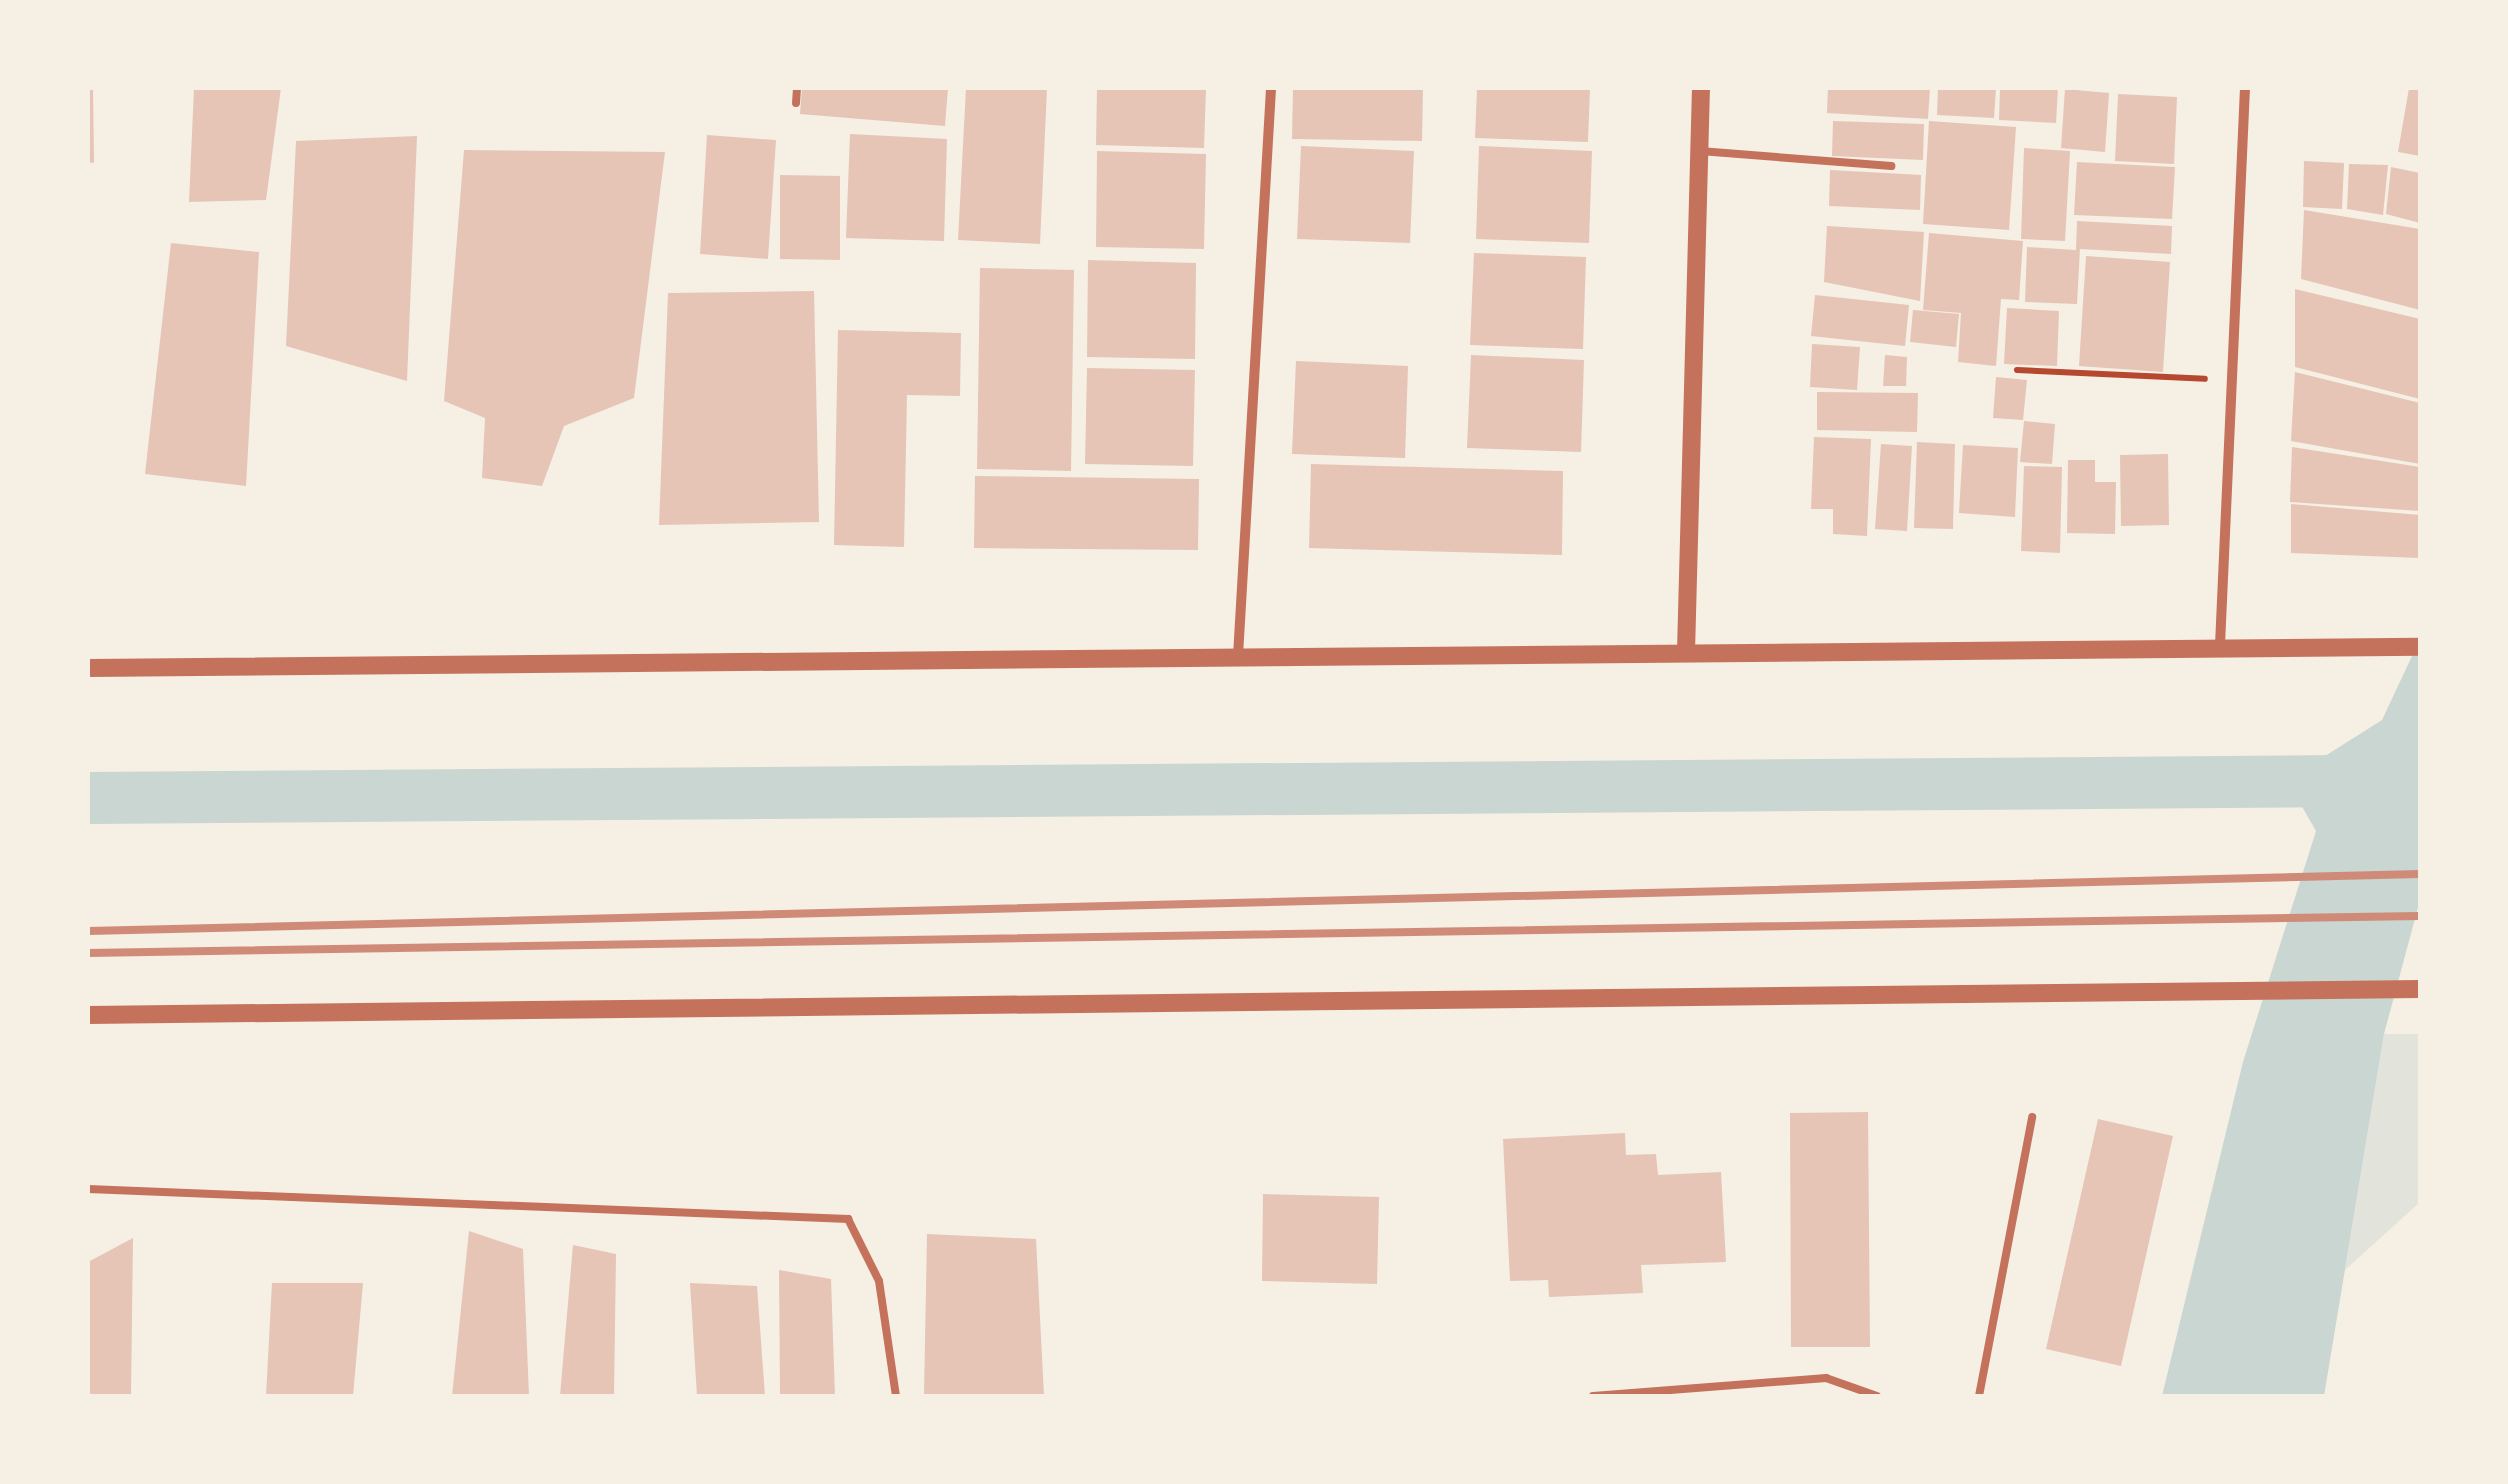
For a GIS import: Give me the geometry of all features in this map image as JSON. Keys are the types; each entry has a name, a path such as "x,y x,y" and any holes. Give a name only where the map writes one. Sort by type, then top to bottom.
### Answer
{"street":[{"path":"1238,656 1271,88"},
{"path":"1686,652 1701,88"},
{"path":"2220,645 2245,88"},
{"path":"88,668 2220,645 2420,647"},
{"path":"88,1015 2188,988 2420,989"}],"lane":[{"path":"796,104 797,88"},
{"path":"1700,151 1891,166"},
{"path":"1978,1396 2032,1117"},
{"path":"88,1190 848,1219 880,1280 896,1396"},
{"path":"1594,1396 1826,1378 1877,1396"}],"path":[{"path":"2017,370 2231,380"}],"shaded area":[{"path":"2420,639 2420,900 2384,1034 2324,1396 2162,1396 2243,1062 2316,831 2296,796 2314,763 2382,720"},
{"path":"2384,1034 2420,1034 2420,1202 2345,1270"}],"building":[{"path":"88,88 93,88 94,163 88,162"},
{"path":"194,88 281,88 266,200 189,202"},
{"path":"802,88 948,88 945,126 800,114"},
{"path":"966,88 1047,88 1040,244 958,240"},
{"path":"1097,88 1206,88 1204,148 1096,145"},
{"path":"1293,88 1423,88 1422,141 1292,139"},
{"path":"1477,88 1590,88 1588,142 1475,138"},
{"path":"1828,88 1930,88 1928,119 1827,113"},
{"path":"1938,88 1996,88 1994,118 1937,115"},
{"path":"2000,88 2058,88 2056,123 1999,120"},
{"path":"2409,88 2420,88 2420,156 2398,152"},
{"path":"2065,89 2109,93 2105,152 2061,148"},
{"path":"2118,94 2177,97 2174,164 2115,161"},
{"path":"1833,121 1924,124 1923,160 1832,156"},
{"path":"1929,121 2016,127 2009,230 1923,224"},
{"path":"850,134 947,139 944,241 846,238"},
{"path":"707,135 776,140 768,259 700,254"},
{"path":"417,136 407,381 286,346 296,141"},
{"path":"1301,146 1414,151 1410,243 1297,239"},
{"path":"1479,146 1592,151 1589,243 1476,239"},
{"path":"2024,148 2070,151 2065,241 2021,239"},
{"path":"464,150 665,152 634,398 564,426 542,486 482,478 485,418 444,401"},
{"path":"1097,151 1206,154 1204,249 1096,247"},
{"path":"2304,161 2344,163 2342,209 2303,207"},
{"path":"2077,162 2175,167 2172,219 2074,215"},
{"path":"2349,164 2388,165 2383,215 2347,209"},
{"path":"2391,167 2420,173 2420,223 2386,214"},
{"path":"1830,170 1921,175 1920,210 1829,206"},
{"path":"780,175 840,176 840,260 780,259"},
{"path":"2304,210 2420,229 2420,310 2301,279"},
{"path":"2077,221 2172,226 2171,254 2080,249 2077,304 2025,302 2027,247 2076,250"},
{"path":"1827,226 1924,232 1920,301 1824,282"},
{"path":"1929,233 2023,241 2019,300 2001,299 1996,366 1958,362 1961,313 1923,310"},
{"path":"171,243 259,252 246,486 145,474"},
{"path":"1474,253 1586,257 1583,349 1470,345"},
{"path":"2086,256 2170,262 2163,372 2079,366"},
{"path":"1088,260 1196,263 1195,359 1087,357"},
{"path":"980,268 1074,270 1071,471 977,469"},
{"path":"2295,289 2420,319 2420,399 2295,367"},
{"path":"814,291 819,522 659,525 668,293"},
{"path":"1815,295 1909,305 1905,346 1811,336"},
{"path":"2007,308 2059,311 2057,366 2004,364"},
{"path":"1913,310 1959,314 1956,347 1910,342"},
{"path":"838,330 961,333 960,396 907,395 904,547 834,545"},
{"path":"1812,344 1860,347 1857,390 1810,387"},
{"path":"1471,355 1584,360 1581,452 1467,448"},
{"path":"1885,355 1907,357 1906,386 1883,386"},
{"path":"1296,361 1408,366 1405,458 1292,454"},
{"path":"1087,368 1195,370 1193,466 1085,464"},
{"path":"2295,372 2420,403 2420,464 2291,441"},
{"path":"1996,377 2027,380 2023,420 1993,418"},
{"path":"1817,392 1918,393 1917,432 1817,430"},
{"path":"2024,421 2055,424 2052,464 2020,462"},
{"path":"1814,437 1871,439 1867,536 1833,534 1833,509 1811,509"},
{"path":"1917,442 1955,444 1953,529 1914,528"},
{"path":"1881,444 1912,446 1907,531 1875,529"},
{"path":"1963,445 2018,448 2015,517 1959,513"},
{"path":"2292,447 2420,467 2420,511 2290,502"},
{"path":"2168,454 2169,525 2121,526 2120,455"},
{"path":"2068,460 2095,460 2095,482 2116,482 2115,534 2067,533"},
{"path":"1311,464 1563,471 1562,555 1309,548"},
{"path":"2024,466 2062,467 2060,553 2021,551"},
{"path":"975,476 1199,479 1198,550 974,548"},
{"path":"2291,504 2420,515 2420,558 2291,553"},
{"path":"1868,1112 1870,1347 1791,1347 1790,1113"},
{"path":"2098,1119 2173,1136 2121,1366 2046,1349"},
{"path":"1625,1133 1626,1155 1656,1154 1658,1175 1721,1172 1726,1262 1641,1265 1643,1293 1549,1297 1548,1280 1510,1281 1503,1139"},
{"path":"1263,1194 1379,1197 1377,1284 1262,1281"},
{"path":"469,1231 523,1249 529,1396 452,1396"},
{"path":"927,1234 1036,1239 1044,1396 924,1396"},
{"path":"133,1238 131,1396 88,1396 88,1262"},
{"path":"573,1245 616,1254 614,1396 560,1396"},
{"path":"779,1270 831,1279 835,1396 780,1396"},
{"path":"272,1283 363,1283 353,1396 266,1396"},
{"path":"690,1283 757,1286 765,1396 697,1396"}],"waterway":[{"path":"88,798 2374,781"}],"railway":[{"path":"88,931 2420,874"},
{"path":"88,953 2420,916"}]}
